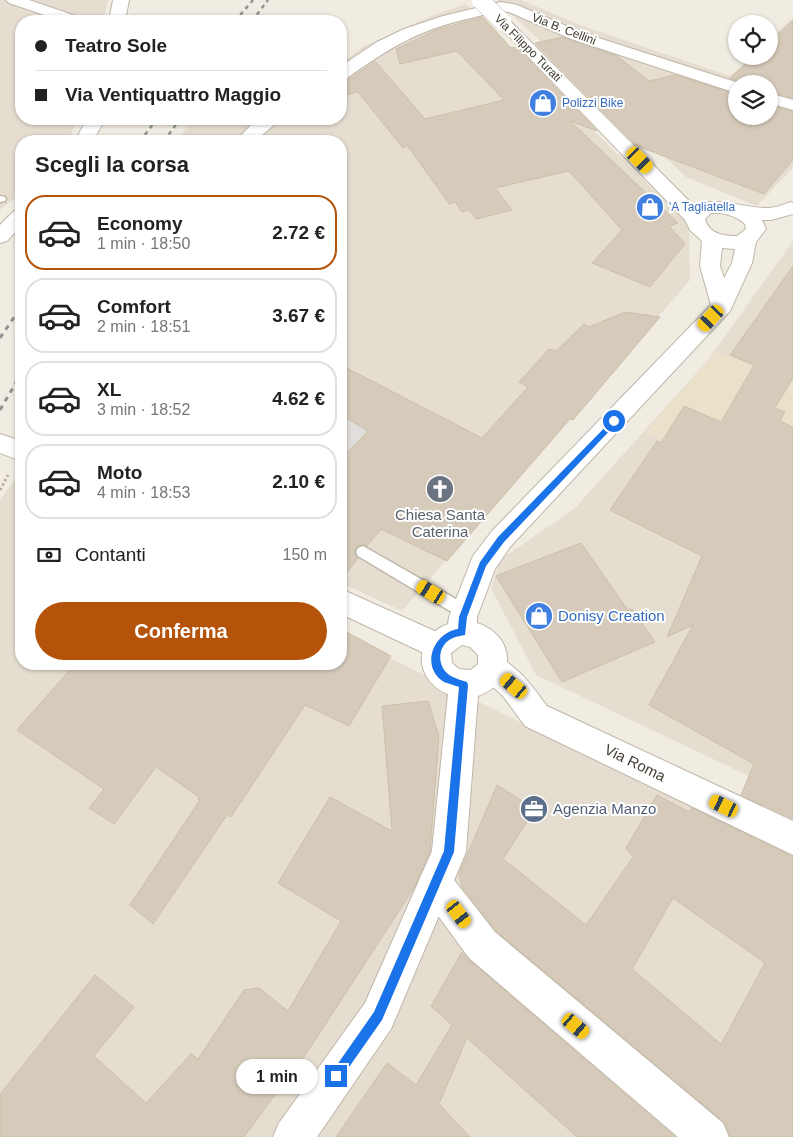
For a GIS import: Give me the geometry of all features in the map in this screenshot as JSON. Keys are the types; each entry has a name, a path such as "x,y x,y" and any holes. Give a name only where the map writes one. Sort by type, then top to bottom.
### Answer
{"street":[{"path":"14,0 59,15"},
{"path":"118,15 121,0"},
{"name":"Via Filippo Turati","path":"480,0 640,160 695,218 698,229 712,239"},
{"name":"Via B. Cellini","path":"347,70 395,38 415,29 501,7 512,8 576,36 728,84"},
{"path":"778,101 793,106"},
{"path":"251,135 263,125"},
{"name":"Via Filippo Turati","path":"640,160 737,211"},
{"path":"695,218 704,209 713,207 771,214 792,207"},
{"path":"722,306 710,266 712,239 731,242 751,234 792,207"},
{"path":"478,676 447,678 440,672 436,664 436,654 455,630 483,564 501,540 722,306 742,263 751,234 749,218 737,211"},
{"path":"0,237 15,221"},
{"path":"293,1137 378,1016 449,852 478,676 494,660 488,643 472,633 347,603"},
{"name":"Via Roma","path":"478,676 514,686 536,716 793,838"},
{"path":"435,883 482,945 709,1137"}],"lane":[{"path":"363,552 455,630"}],"path":[{"path":"0,490 10,456"}],"shaded area":[{"path":"0,0 108,0 104,15 15,15 15,125 74,125 71,135 15,135 15,198 0,210"},
{"path":"496,0 521,0 580,25 728,75 728,125 778,125 778,75 731,75 742,65 778,65 778,32 793,18 793,168 757,206 686,177"},
{"path":"466,4 689,225 690,280 402,611 347,586 347,135 181,135 188,125 347,125 347,58 364,46 434,15"},
{"path":"793,241 793,797 536,675 491,588 501,559 574,509 708,360"},
{"path":"717,351 793,383 793,503 646,432"},
{"path":"347,419 367,431 347,452"},
{"path":"15,480 15,670 347,670 347,637 793,856 793,1137 0,1137 0,500"}],"building":[{"path":"483,17 511,48 517,47 597,131 570,121 678,223 669,226 685,244 650,287 592,263 622,230 569,171 495,188 512,210 476,219 469,210 462,212 455,202 449,204 407,145 403,148 358,92 347,95 347,80 376,62 425,119 504,100 457,51 400,64 396,49 436,30"},
{"path":"793,20 793,98 778,94 778,75 733,75 745,65 778,65 778,34"},
{"path":"563,37 617,56 649,81 675,75 728,92 728,125 778,125 778,108 793,112 793,160 764,194 637,146 535,43"},
{"path":"793,266 793,378 775,408 785,412 780,421 793,427 793,819 741,795 754,764 649,705 693,625 667,637 702,556 610,510 657,441 661,443 684,406 721,422 754,365 730,355"},
{"path":"625,312 660,317 573,420 570,419 447,561 381,529 367,546 362,544 356,547 354,553 358,558 347,572 347,453 368,431 347,419 347,368 482,438 528,387 519,382 549,349 556,351 584,324 589,327"},
{"path":"581,543 628,610 632,609 655,642 562,682 496,576"},
{"path":"347,632 391,656 349,726 305,705 231,817 227,815 153,924 130,905 200,800 198,799 199,797 156,767 114,824 89,808 104,789 17,730 70,670 347,670"},
{"path":"428,701 439,736 430,851 414,888 280,1094 277,1092 244,1137 0,1137 0,1094 95,975 134,1007 94,1056 146,1103 191,1054 198,1059 244,990 259,988 288,1011 341,921 278,883 330,797 392,831 382,706"},
{"path":"497,785 535,809 503,859 586,925 633,857 626,848 657,795 689,812 692,808 793,857 793,1137 731,1137 724,1122 496,931 462,887 459,874","holes":["673,898 765,963 721,1044 632,969"]},
{"path":"462,952 675,1137 577,1137 467,1038 439,1104 470,1137 336,1137 387,1063 416,1085 452,1025 431,1006"}],"railway":[{"path":"240,15 253,0"},
{"path":"257,15 268,0"},
{"path":"145,135 152,125"},
{"path":"168,135 176,125"},
{"path":"0,338 15,316"},
{"path":"0,410 15,384"}],"place":[{"name":"Polizzi Bike","path":"543,103"},
{"name":"'A Tagliatella","path":"650,207"},
{"name":"Chiesa Santa Caterina","path":"440,489"},
{"name":"Donisy Creation","path":"539,616"},
{"name":"Agenzia Manzo","path":"534,809"}],"route":[{"path":"336,1076 378,1016 449,852 464,685 455,683 440,672 436,664 438,646 452,634 462,632 463,617 483,564 501,540 614,421"}]}
